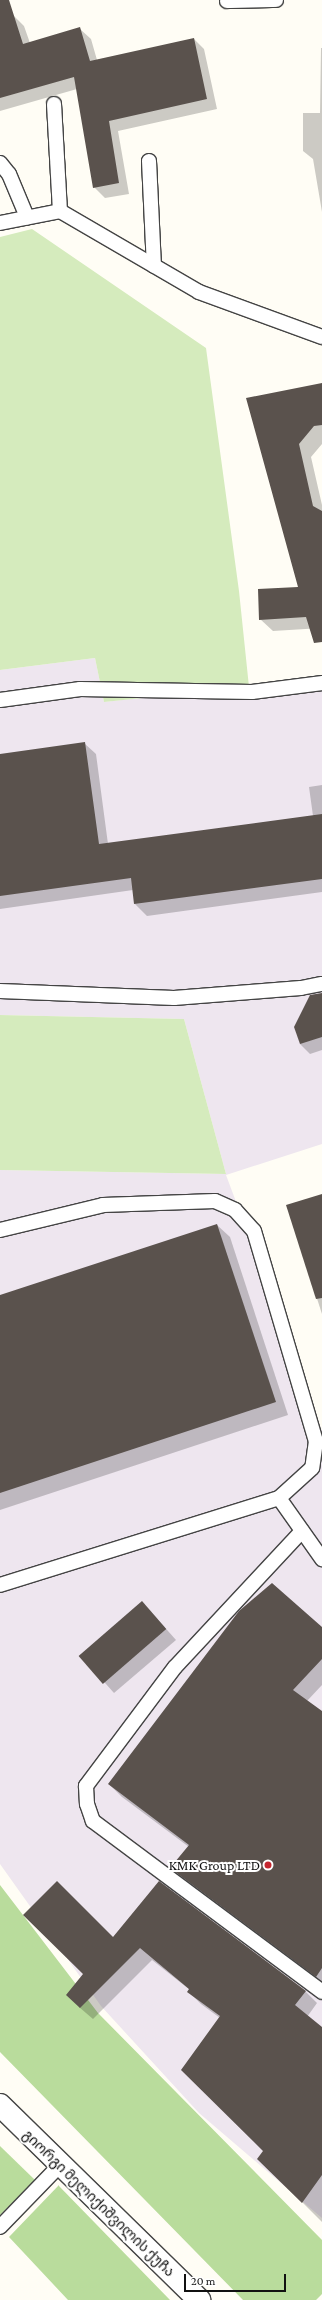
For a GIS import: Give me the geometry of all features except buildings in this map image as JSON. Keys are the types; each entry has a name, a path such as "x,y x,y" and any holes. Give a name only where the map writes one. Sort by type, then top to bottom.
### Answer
{"street":[{"name":"გიორგი მელიქიშვილის ქუჩა","path":"0,2105 199,2300"}],"lane":[{"path":"227,1 276,0"},
{"path":"54,104 60,211"},
{"path":"149,162 154,266"},
{"path":"0,163 9,174 27,217"},
{"path":"0,223 60,211 199,292 322,338"},
{"path":"0,700 80,689 252,692 322,683"},
{"path":"0,991 174,998 301,988 322,984"},
{"path":"0,1230 103,1205 215,1201 235,1210 254,1231 316,1441 312,1468 279,1498 0,1585"},
{"path":"279,1498 322,1559"},
{"path":"302,1531 175,1667 86,1786 86,1798 93,1821 322,1992"},
{"path":"0,2227 5,2212 60,2165"}],"shaded area":[{"path":"95,658 104,702 322,678 322,1144 226,1175 322,1431 322,2218 199,2113 101,2006 0,1864 0,1170 226,1174 184,1019 0,1015 0,670"}],"green space":[{"path":"32,229 206,348 239,591 249,687 104,702 95,658 0,670 0,237"},
{"path":"0,1015 184,1019 226,1174 0,1170"},
{"path":"0,1885 98,2013 322,2240 322,2294 316,2300 243,2300 0,2052"},
{"path":"0,2146 35,2180 0,2215"},
{"path":"59,2185 170,2300 68,2300 9,2237"}],"place":[{"name":"KMK Group LTD","path":"268,1865"}]}
